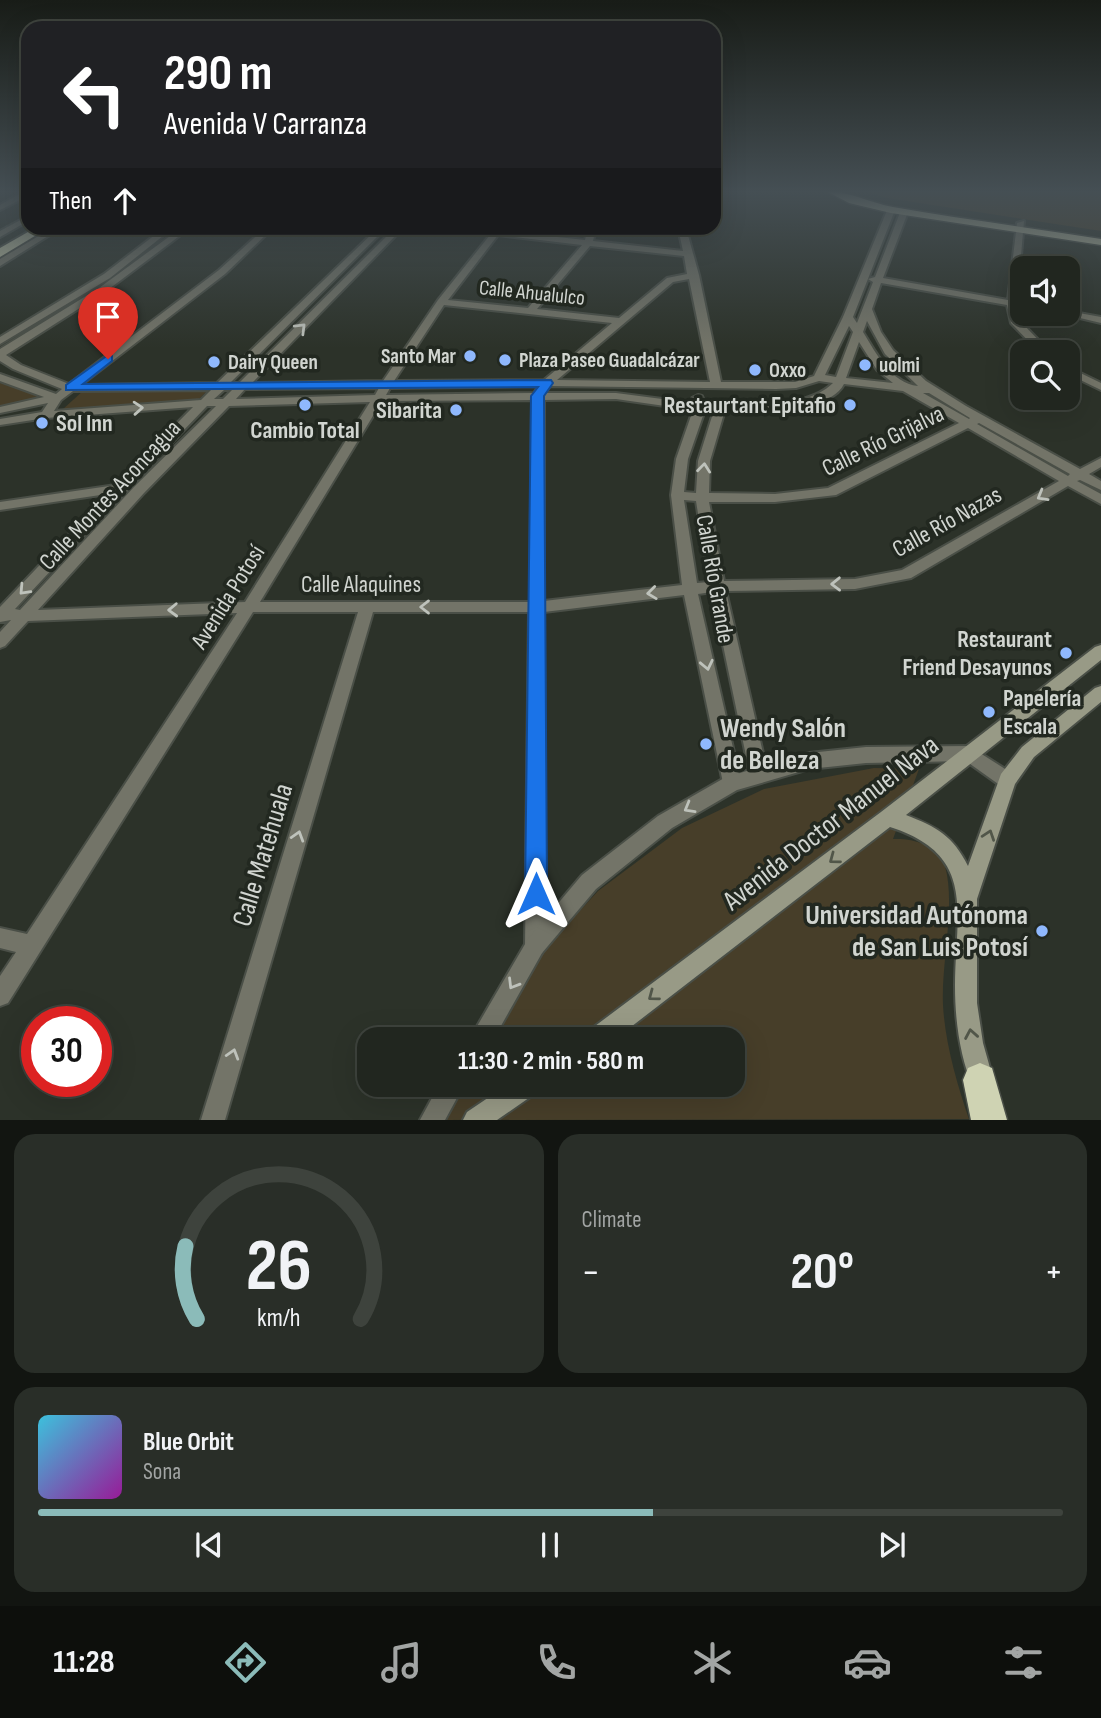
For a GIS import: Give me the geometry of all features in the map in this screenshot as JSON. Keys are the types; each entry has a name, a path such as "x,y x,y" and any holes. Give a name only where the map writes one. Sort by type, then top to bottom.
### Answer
{"highway":[{"path":"0,253 16,243"},
{"path":"980,1080 989,1119"}],"main road":[{"name":"Avenida Doctor Manuel Nava","path":"613,1027 888,818 1101,651"},
{"path":"967,899 1007,780 1028,752 1101,693"},
{"path":"888,818 914,826 936,840 951,854 961,874 967,899 966,1003 980,1080 1003,1119"},
{"path":"475,1119 509,1097"}],"street":[{"path":"0,262 31,243"},
{"path":"0,341 107,276 149,243"},
{"path":"165,243 102,290 0,355 17,367 70,388 242,387 616,396 700,407 787,406 811,401 838,383 893,243"},
{"path":"46,415 57,398 222,272 253,243"},
{"name":"Calle Montes Aconcagua","path":"1,615 121,487 366,243"},
{"name":"Calle Montes Aconcagua","path":"0,642 139,490 384,243"},
{"name":"Avenida Potosí","path":"0,995 441,302 487,243"},
{"path":"529,313 588,243"},
{"path":"590,243 689,254"},
{"path":"686,243 716,384"},
{"path":"818,378 848,317 878,243"},
{"path":"535,946 538,396 547,383 670,280 694,275"},
{"path":"865,277 1010,303"},
{"name":"Calle Ahualulco","path":"441,302 620,321"},
{"path":"302,304 323,306"},
{"path":"868,310 873,328 896,360 926,394"},
{"path":"1080,316 1101,320"},
{"path":"848,317 881,368 905,387"},
{"path":"1019,326 1033,340"},
{"path":"1080,376 1101,387"},
{"path":"0,377 57,398"},
{"path":"0,422 46,415 205,403 547,383 776,386 796,385 818,378 926,394"},
{"path":"838,383 905,387 926,394 1074,478 1101,500"},
{"path":"695,384 700,407"},
{"path":"0,410 57,398"},
{"name":"Calle Río Grande","path":"721,406 704,461 702,498 709,547 759,775"},
{"name":"Calle Río Grande","path":"700,407 682,459 677,495 691,588 732,783"},
{"name":"Calle Río Grijalva","path":"677,495 702,498 812,496 831,492 973,421"},
{"name":"Calle Río Nazas","path":"719,586 855,584 905,574 1101,462"},
{"path":"1074,478 1101,486"},
{"path":"0,506 121,487 139,490"},
{"name":"Calle Alaquines","path":"1,615 249,607 538,607 719,586"},
{"name":"Calle Matehuala","path":"213,1119 367,607"},
{"path":"488,1027 535,946 589,882 665,822 732,783 809,761 866,755 970,753 1007,780"},
{"path":"0,938 31,945"},
{"path":"432,1119 445,1097"}],"shaded area":[{"path":"0,383 40,395 41,397 0,408"},
{"path":"84,390 207,391 198,400 62,410"},
{"path":"874,768 919,769 893,839 924,844 937,852 945,866 949,916 943,989 944,1019 952,1063 969,1119 444,1120 456,1097 745,1097 745,1027 496,1027 540,954 598,891 682,828 764,789"}],"place":[{"name":"Santo Mar","path":"470,356"},
{"name":"Plaza Paseo Guadalcázar","path":"505,360"},
{"name":"Dairy Queen","path":"214,362"},
{"name":"uolmi","path":"865,365"},
{"name":"Oxxo","path":"755,370"},
{"name":"Cambio Total","path":"305,405"},
{"name":"Restaurtant Epitafio","path":"850,405"},
{"name":"Sibarita","path":"456,410"},
{"name":"Sol Inn","path":"42,423"},
{"name":"Restaurant Friend Desayunos","path":"1066,653"},
{"name":"Papelería Escala","path":"989,712"},
{"name":"Wendy Salón de Belleza","path":"706,744"},
{"name":"Universidad Autónoma de San Luis Potosí","path":"1042,931"}],"route":[{"path":"108,359 70,388 547,383 538,396 536,894"}]}
